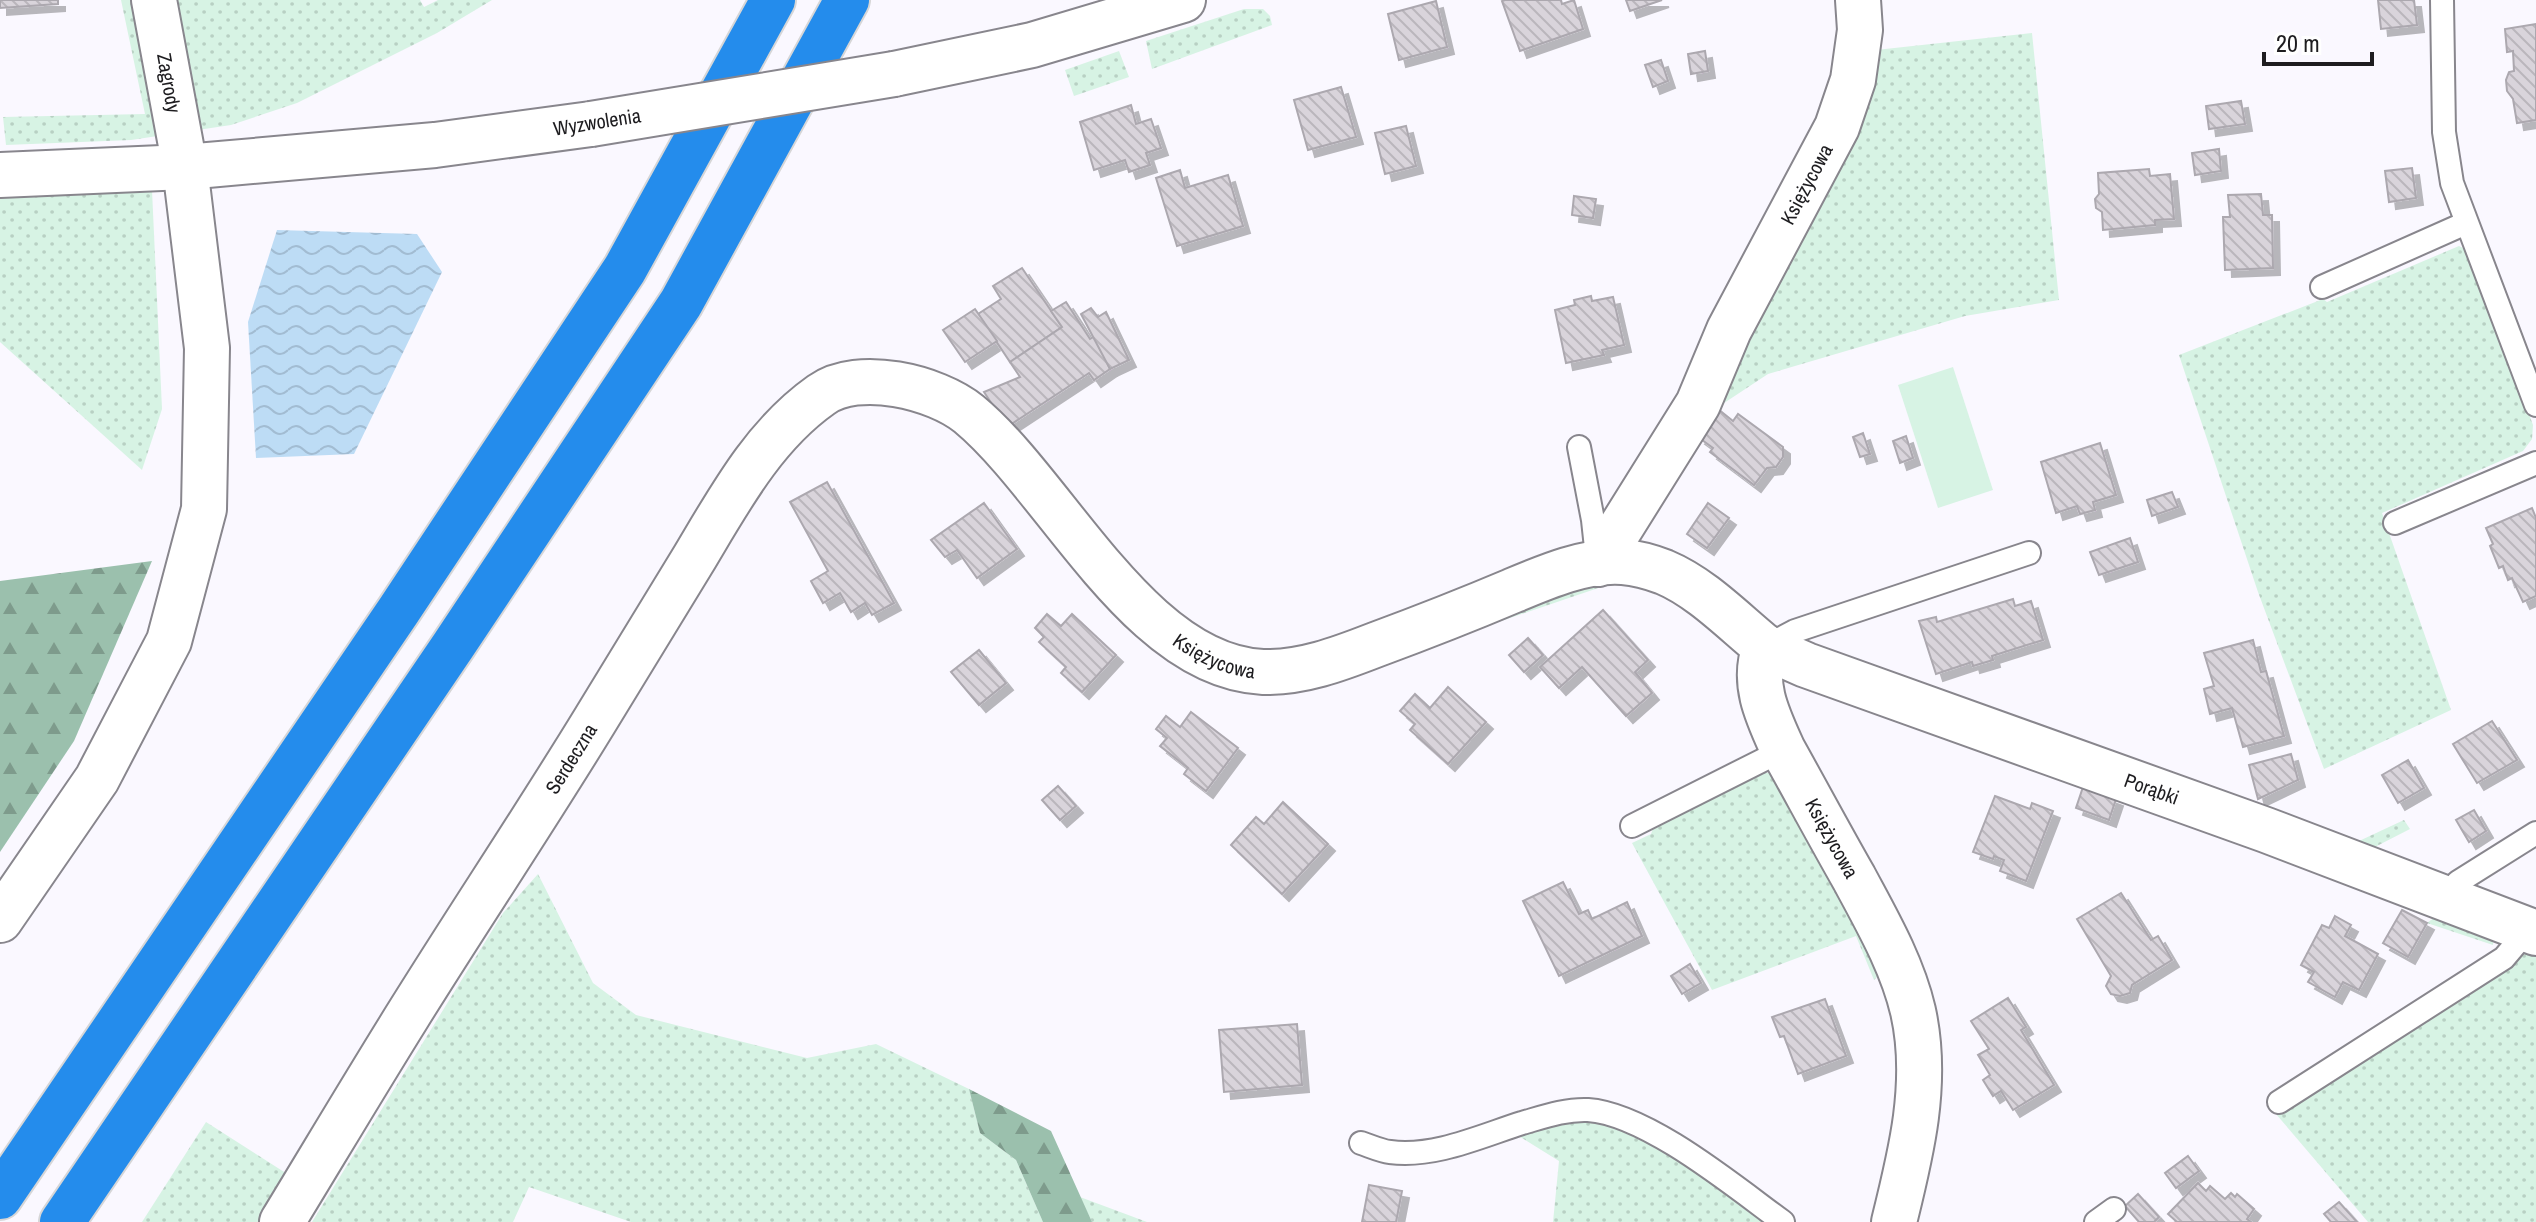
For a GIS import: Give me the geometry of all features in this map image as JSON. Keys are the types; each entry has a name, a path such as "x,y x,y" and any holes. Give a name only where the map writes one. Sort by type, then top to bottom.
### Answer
{"highway":[{"path":"0,1197 381,636 625,269 773,0"},
{"path":"62,1222 681,303 847,0"}],"street":[{"name":"Zagrody","path":"0,920 97,779 169,641 204,509 207,348 185,167 154,0"},
{"name":"Wyzwolenia","path":"0,175 185,167 435,145 591,124 894,74 1032,45 1183,0"},
{"name":"Księżycowa","path":"1598,564 1698,404 1729,330 1837,127 1853,80 1860,30 1858,0"},
{"name":"Serdeczna","path":"282,1222 746,471 782,428 826,391 866,381 919,389"},
{"name":"Księżycowa","path":"919,389 959,406 991,432 1129,597 1163,628 1207,657 1230,666 1278,672 1339,659 1531,583 1619,561 1664,572 1707,598 1765,647 1759,663 1759,682 1768,718 1889,944 1913,1013 1918,1054 1915,1126 1894,1222"},
{"name":"Porąbki","path":"1765,647 1806,665 2266,830 2530,930"}],"lane":[{"path":"2442,0 2446,159 2466,223 2536,405"},
{"path":"2322,287 2466,223"},
{"path":"1579,447 1598,564"},
{"path":"2395,523 2536,463"},
{"path":"1765,647 1795,631 2029,553"},
{"path":"1632,826 1783,750"},
{"path":"2445,899 2458,882 2536,833"},
{"path":"2279,1102 2504,958 2530,930"},
{"path":"1361,1143 1390,1152 1417,1151 1446,1147 1550,1114 1585,1110 1611,1114 1668,1141 1783,1222"}],"green space":[{"path":"121,0 420,0 424,7 438,0 492,0 437,33 297,103 231,125 131,140 6,145 3,117 145,114"},
{"path":"1244,9 1263,9 1270,16 1272,25 1152,69 1146,41"},
{"path":"2032,33 2059,300 1965,316 1768,374 1712,411 1876,50"},
{"path":"1119,51 1129,77 1074,96 1065,70"},
{"path":"152,190 162,409 142,470 0,342 0,197"},
{"path":"2459,246 2471,258 2533,425 2532,439 2523,451 2382,513 2451,710 2324,769 2258,592 2179,355 2323,299 2327,302"},
{"path":"1953,367 1993,490 1938,508 1898,385"},
{"path":"152,561 74,741 0,852 0,581"},
{"path":"1610,576 1651,588 1610,584 1475,630 1472,620"},
{"path":"1759,773 1772,773 1883,971 1874,980 1856,936 1712,990 1632,843 1651,834 1655,823"},
{"path":"2256,803 2359,841 2404,820 2410,829 2369,850 2245,807"},
{"path":"538,874 593,983 636,1015 807,1058 876,1044 969,1089 980,1133 1016,1160 1043,1222 631,1222 529,1187 513,1222 312,1222 503,913"},
{"path":"2443,911 2494,929 2493,945 2427,923"},
{"path":"2536,947 2536,1222 2368,1222 2276,1114"},
{"path":"969,1089 1051,1131 1092,1222 1043,1222 1016,1160 980,1133"},
{"path":"1578,1118 1605,1120 1658,1144 1767,1222 1553,1222 1559,1161 1514,1133"},
{"path":"206,1122 292,1177 262,1222 142,1222"},
{"path":"1080,1197 1147,1222 1092,1222"}],"water":[{"path":"277,230 417,234 442,272 354,454 256,458 248,322"}],"building":[{"path":"0,0 58,0 58,4 0,8"},
{"path":"1561,0 1562,4 1574,0 1583,29 1520,51 1502,1"},
{"path":"1626,0 1662,0 1630,11"},
{"path":"2378,0 2414,0 2417,25 2381,29"},
{"path":"1436,1 1447,47 1399,60 1388,14"},
{"path":"2536,24 2536,120 2517,123 2513,99 2507,91 2506,80 2509,72 2514,71 2513,51 2507,52 2505,29"},
{"path":"1705,51 1708,71 1691,74 1688,54"},
{"path":"1661,60 1668,81 1653,87 1645,65"},
{"path":"1341,87 1356,137 1308,150 1294,100"},
{"path":"2241,101 2245,124 2209,129 2206,106"},
{"path":"1131,105 1136,124 1151,119 1161,148 1146,153 1150,165 1129,172 1125,160 1094,170 1080,122"},
{"path":"1406,126 1416,166 1385,174 1375,133"},
{"path":"2219,149 2221,171 2195,175 2192,153"},
{"path":"2412,168 2416,198 2389,202 2385,171"},
{"path":"2149,169 2150,176 2170,174 2174,219 2155,220 2155,225 2103,230 2102,212 2096,208 2095,199 2099,194 2098,173"},
{"path":"1180,170 1185,188 1228,175 1243,226 1177,246 1156,178"},
{"path":"2261,194 2263,215 2272,215 2273,268 2225,270 2223,217 2230,217 2228,195"},
{"path":"1574,196 1596,199 1593,218 1572,215"},
{"path":"1022,268 1062,327 1010,362 978,314 1001,299 993,286"},
{"path":"1591,296 1592,301 1613,297 1624,345 1602,350 1604,355 1566,363 1555,310 1575,305 1574,300"},
{"path":"1066,302 1090,339 1095,336 1110,369 1094,380 1089,373 1007,427 984,392 1020,377 1010,362 1062,327 1051,311"},
{"path":"1091,308 1098,317 1106,312 1129,360 1110,369 1081,314"},
{"path":"975,309 997,341 965,362 943,330"},
{"path":"1718,409 1733,421 1738,414 1783,447 1783,457 1776,467 1767,468 1754,485 1710,452 1713,448 1698,437"},
{"path":"1863,433 1870,454 1860,457 1853,437"},
{"path":"1906,436 1913,458 1900,463 1893,441"},
{"path":"2100,443 2116,495 2093,502 2095,510 2080,514 2077,506 2056,513 2041,462"},
{"path":"827,482 894,603 872,615 865,603 851,612 840,593 823,603 811,581 828,571 790,502"},
{"path":"2172,492 2178,507 2152,516 2147,500"},
{"path":"984,503 1017,549 977,578 957,550 945,557 931,540"},
{"path":"1708,503 1729,518 1707,548 1687,534"},
{"path":"2532,508 2536,518 2536,596 2523,602 2512,578 2508,580 2503,566 2499,568 2486,528"},
{"path":"2130,538 2138,562 2099,575 2090,552"},
{"path":"2013,599 2015,606 2031,601 2043,640 1992,656 1993,660 1973,666 1972,662 1936,674 1919,621 1936,617 1937,622"},
{"path":"1603,610 1648,660 1635,672 1652,693 1626,716 1582,667 1559,688 1540,667"},
{"path":"1047,614 1061,626 1072,614 1116,655 1082,692 1061,673 1066,667 1039,642 1044,637 1035,628"},
{"path":"1528,638 1543,655 1524,672 1509,655"},
{"path":"2253,640 2261,672 2266,671 2284,736 2243,747 2232,708 2210,714 2204,689 2214,686 2204,653"},
{"path":"979,650 1006,683 979,705 951,672"},
{"path":"1448,687 1486,722 1448,764 1410,730 1415,724 1400,711 1415,694 1430,708"},
{"path":"1191,712 1238,748 1206,791 1184,774 1188,768 1160,746 1167,738 1156,729 1166,716 1180,727"},
{"path":"2492,721 2517,760 2477,783 2453,744"},
{"path":"2291,754 2298,780 2258,799 2249,765"},
{"path":"2408,760 2424,788 2398,803 2382,775"},
{"path":"1058,786 1076,806 1060,820 1042,800"},
{"path":"2083,787 2116,799 2109,820 2076,808"},
{"path":"1995,796 2030,809 2032,803 2053,811 2026,881 2000,871 2004,860 1973,852"},
{"path":"1283,802 1328,844 1282,894 1231,845 1256,817 1264,824"},
{"path":"2474,810 2486,831 2469,842 2456,820"},
{"path":"1563,882 1579,914 1588,910 1592,919 1627,902 1642,936 1559,976 1523,901"},
{"path":"2121,893 2151,940 2158,936 2172,960 2132,985 2130,993 2120,996 2111,994 2106,986 2111,976 2077,919"},
{"path":"2402,910 2427,923 2408,957 2383,943"},
{"path":"2335,916 2351,925 2345,936 2378,954 2359,990 2343,982 2335,997 2308,982 2314,972 2301,965 2322,925 2329,928"},
{"path":"1690,964 1701,983 1682,994 1671,976"},
{"path":"2008,998 2026,1027 2021,1030 2054,1085 2013,1110 2001,1091 1993,1096 1983,1080 1990,1075 1978,1055 1989,1049 1971,1021"},
{"path":"1825,999 1846,1056 1798,1074 1784,1036 1780,1037 1772,1017"},
{"path":"1297,1024 1302,1085 1224,1092 1219,1030"},
{"path":"2188,1156 2199,1171 2176,1188 2165,1173"},
{"path":"2198,1183 2206,1191 2210,1186 2225,1199 2231,1193 2235,1197 2237,1194 2254,1209 2247,1219 2251,1222 2177,1222 2168,1214"},
{"path":"1369,1185 1402,1191 1396,1222 1362,1222"},
{"path":"2138,1194 2159,1217 2154,1222 2139,1222 2125,1206"},
{"path":"2339,1202 2357,1222 2331,1222 2324,1214"}]}
